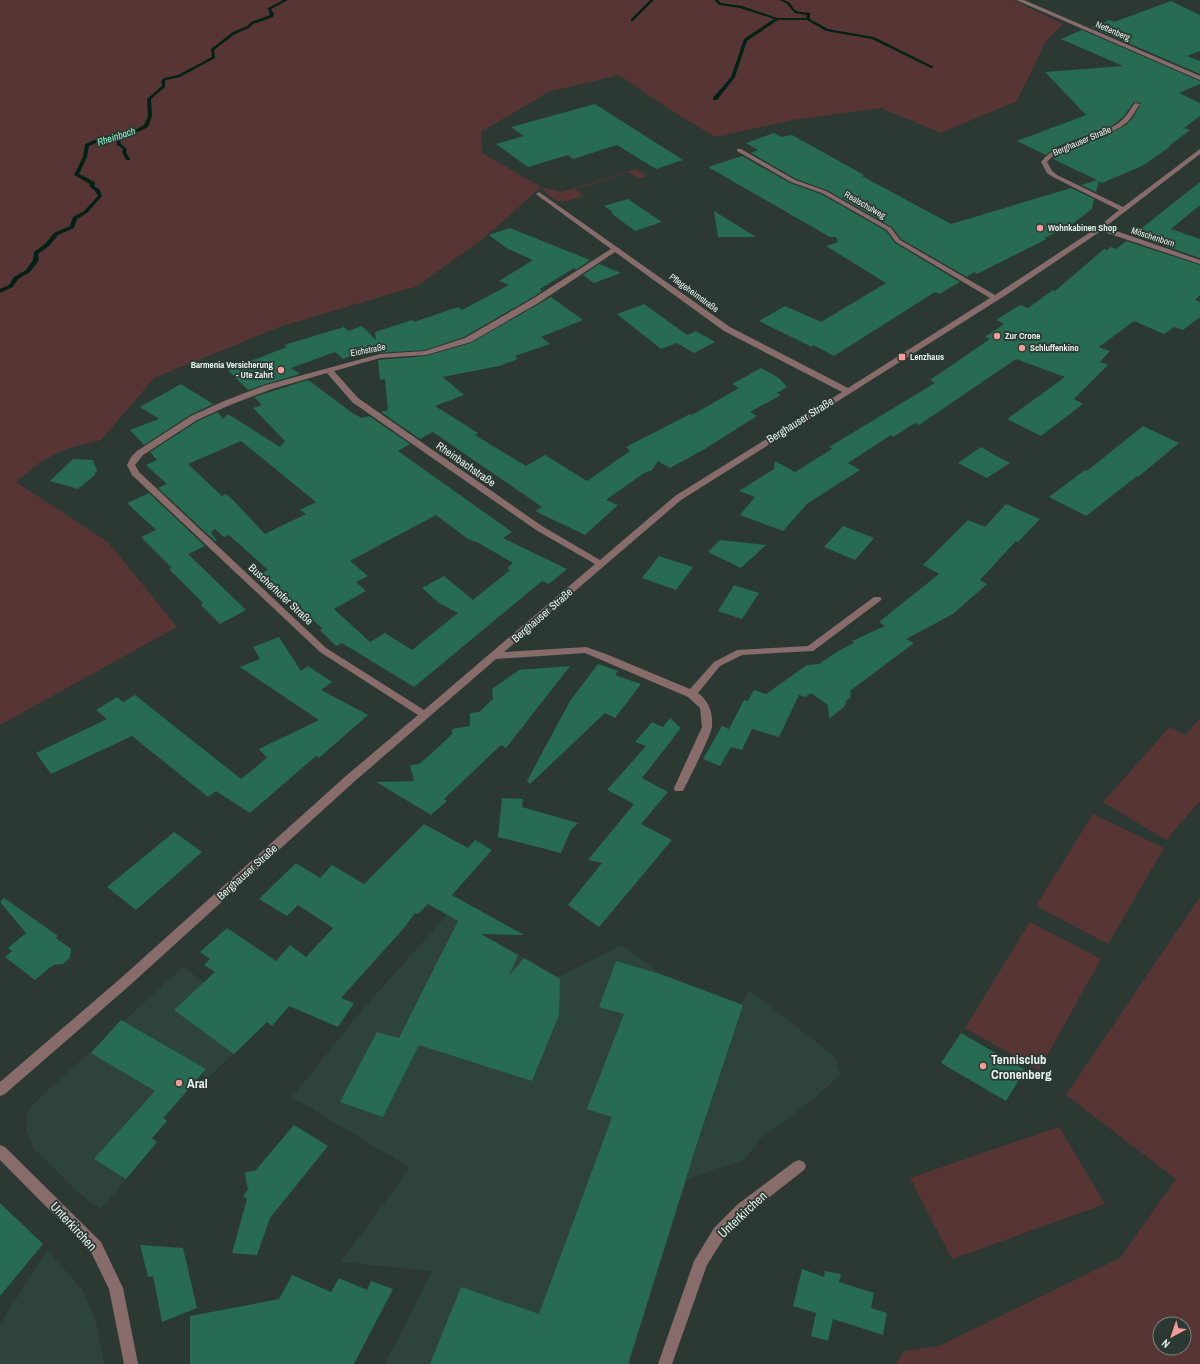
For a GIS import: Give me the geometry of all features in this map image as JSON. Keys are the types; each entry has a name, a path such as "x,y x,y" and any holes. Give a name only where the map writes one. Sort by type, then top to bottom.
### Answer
{"street":[{"name":"Nettenberg","path":"1019,0 1200,78"},
{"name":"Berghauser Straße","path":"1124,210 1055,176 1049,172 1044,162 1046,158 1055,152 1111,130 1125,121 1137,104"},
{"name":"Realschulweg","path":"739,150 793,181 824,192 889,229 898,241 995,298"},
{"name":"Berghauser Straße","path":"0,1090 136,971 351,778 496,656 678,498 995,298 1100,228 1200,151"},
{"name":"Pflegeheimstraße","path":"539,194 727,329 847,391"},
{"name":"Möschenborn","path":"1100,228 1200,262"},
{"name":"Eichstraße","path":"135,473 131,465 140,452 194,418 227,403 269,387 380,356 426,352 468,340 531,304 615,249"},
{"name":"Rheinbachstraße","path":"329,370 355,400 539,528 601,564"},
{"name":"Buscherhofer Straße","path":"135,473 323,650 425,715"},
{"path":"692,694 717,664 740,652 810,649 877,599"},
{"name":"Berghauser Straße","path":"496,656 586,650 692,694 700,700 705,707 707,727 679,788"},
{"name":"Unterkirchen","path":"0,1151 96,1247 116,1288 131,1364"},
{"name":"Unterkirchen","path":"665,1364 701,1261 719,1233 743,1209 799,1166"}],"shaded area":[{"path":"0,0 1013,0 1063,24 1046,41 1017,101 941,133 881,108 793,120 715,137 669,109 619,75 548,92 481,132 482,153 541,187 484,238 417,286 279,327 154,378 101,440 66,449 40,462 16,482 108,542 177,627 0,725"},
{"path":"636,169 647,176 639,179 629,172 575,189 584,196 565,201 556,200 546,193 541,187 562,192"},
{"path":"1200,718 1200,801 1166,840 1103,802 1170,727 1185,735"},
{"path":"1093,814 1164,848 1108,944 1036,906"},
{"path":"1200,897 1200,1364 896,1364 904,1351 939,1346 1120,1258 1176,1179 1066,1095"},
{"path":"447,915 558,977 622,945 664,976 742,1004 749,990 834,1056 840,1074 814,1099 761,1138 743,1161 687,1179 629,1364 385,1364 432,1271 341,1262 410,1168 292,1097 363,1009"},
{"path":"1030,922 1101,959 1039,1070 965,1028"},
{"path":"183,967 264,1025 208,1078 201,1075 164,1119 167,1121 152,1138 157,1142 101,1209 87,1200 33,1148 27,1131 27,1115 34,1103"},
{"path":"1059,1127 1105,1204 952,1259 910,1178"},
{"path":"48,1250 83,1291 96,1322 104,1364 0,1364 0,1324"}],"building":[{"path":"1171,1 1200,15 1200,51 1187,56 1200,61 1200,74 1091,27 1110,20 1114,22"},
{"path":"1082,30 1200,81 1200,84 1179,93 1200,103 1200,116 1184,128 1190,130 1169,146 1171,146 1142,166 1102,183 1099,181 1096,192 1081,185 1097,180 1053,159 1065,150 1106,135 1126,125 1133,118 1141,103 1134,102 1123,117 1112,126 1058,146 1046,155 1017,141 1086,115 1045,72 1123,66 1061,39"},
{"path":"595,104 683,160 656,169 617,145 573,159 568,155 528,167 496,144 524,136 511,127"},
{"path":"774,133 781,137 792,135 864,175 862,176 951,224 1071,188 1094,199 1092,209 1071,225 1044,238 1047,239 977,274 974,272 967,277 901,239 892,227 827,190 796,179 751,153 758,150 746,143"},
{"path":"742,156 790,183 821,194 886,231 895,243 960,282 939,294 935,292 834,356 759,321 785,306 821,322 886,283 826,246 838,242 836,237 830,237 708,167"},
{"path":"1200,182 1200,205 1171,229 1200,239 1200,258 1133,235"},
{"path":"628,199 662,222 635,231 604,206"},
{"path":"714,211 756,237 718,237"},
{"path":"510,228 590,260 576,270 574,268 540,289 542,291 533,297 464,337 425,350 378,353 377,347 343,359 335,352 291,368 300,374 248,390 228,370 287,347 284,345 344,327 348,331 362,326 376,340 375,332 412,320 414,322 458,307 462,310 509,285 499,281 533,260 508,249 489,235"},
{"path":"1126,241 1200,265 1200,295 1195,300 1200,302 1200,317 1183,330 1174,327 1164,334 1134,321 1099,347 1110,351 1100,362 1108,365 1074,399 1083,404 1041,436 1007,419 1065,377 1016,359 919,425 915,423 893,437 891,435 848,463 860,470 805,505 783,531 740,515 755,497 739,491 774,469 775,461 795,472 832,449 829,447 935,383 930,380 990,339 985,337 1004,324 996,320 1020,305 1028,308 1053,290 1055,291 1104,249 1107,250 1111,247 1116,249"},
{"path":"599,264 621,273 594,283 583,275"},
{"path":"551,297 583,320 541,337 550,344 515,356 518,359 499,366 443,377 464,395 435,406 478,433 475,435 526,466 545,455 587,481 630,451 626,447 690,414 692,415 739,388 732,384 761,368 779,378 787,387 777,393 781,395 750,412 757,416 703,450 670,468 658,461 652,470 644,473 606,500 618,505 585,535 535,511 542,507 433,432 420,439 381,412 388,410 385,379 380,380 378,360 426,356 471,343"},
{"path":"644,304 687,335 696,331 715,342 694,353 677,343 661,349 617,314"},
{"path":"308,380 354,414 362,418 369,416 410,444 398,451 512,532 503,538 567,569 549,584 542,581 414,687 342,643 336,646 320,630 322,628 262,573 268,570 229,535 224,537 215,529 211,532 217,541 215,541 158,488 167,484 146,465 157,460 150,452 198,421 218,412 223,419 228,414 280,447 285,441 253,408 262,405 254,397","holes":["241,441 316,502 300,510 306,514 265,534 234,501 226,494 222,496 188,464","436,515 468,539 477,542 513,563 507,568 510,570 473,600 444,576 422,588 439,603 458,613 412,650 385,633 370,642 334,609 366,591 356,582 368,576 350,561"]},
{"path":"181,384 213,404 190,415 144,445 130,430 159,419 140,407"},
{"path":"1143,426 1179,443 1138,477 1137,476 1086,516 1049,497 1085,470 1087,471"},
{"path":"981,447 1010,463 987,478 958,463"},
{"path":"73,459 93,460 97,471 95,475 78,489 50,481"},
{"path":"149,493 205,546 188,554 246,610 220,624 201,605 203,603 169,569 172,568 141,537 156,530 127,503"},
{"path":"1006,504 1040,519 1018,542 1016,541 980,580 987,584 953,614 906,639 914,643 850,691 851,697 846,701 845,706 829,719 828,705 811,693 806,697 799,695 779,737 752,729 742,750 731,747 720,766 703,759 722,726 729,729 744,700 748,701 754,690 766,694 807,665 819,664 838,651 854,643 852,641 885,626 879,622 939,574 923,565 968,520 985,527"},
{"path":"843,526 874,538 855,560 824,547"},
{"path":"720,540 766,545 741,568 708,552"},
{"path":"659,556 693,567 676,590 642,578"},
{"path":"734,585 759,593 742,619 718,611"},
{"path":"279,637 301,671 308,666 332,682 321,690 368,715 319,758 316,756 250,813 216,791 208,797 132,736 51,774 36,753 107,719 96,710 117,697 123,702 135,695 241,779 267,758 259,749 319,720 240,667 260,659 253,647"},
{"path":"598,664 618,671 615,675 641,684 615,718 605,713 530,784 527,781 570,701"},
{"path":"570,666 506,748 501,745 444,799 447,801 431,815 376,782 414,781 410,765 419,764 431,754 452,734 452,729 470,726 470,713 479,712 493,699 492,689 519,670"},
{"path":"670,718 681,728 642,778 668,792 641,824 672,840 599,927 568,905 602,863 588,860 634,804 607,790 646,746 635,742 652,722 663,727"},
{"path":"502,798 523,799 522,807 578,823 571,830 561,853 498,837"},
{"path":"424,824 468,848 475,840 492,850 452,895 524,935 481,934 518,955 509,976 524,958 560,979 559,1015 532,1081 419,1045 383,1117 340,1102 377,1032 399,1038 458,921 428,904 418,914 415,913 404,928 341,998 354,1003 338,1027 289,1006 272,1026 267,1022 234,1054 174,1010 215,972 204,965 210,959 200,952 227,928 276,961 290,945 306,957 333,928 298,905 287,916 259,899 296,863 320,878 332,865 364,884"},
{"path":"174,832 202,852 136,910 107,887"},
{"path":"4,898 58,936 56,938 71,949 70,958 63,964 53,965 35,980 5,957 12,951 8,948 26,933 0,902"},
{"path":"616,961 663,975 743,1005 698,1140 628,1364 430,1364 461,1287 539,1314 612,1117 587,1109 624,1014 599,1007"},
{"path":"121,1020 206,1069 163,1118 167,1121 152,1138 157,1142 126,1179 94,1159 155,1091 91,1053"},
{"name":"Tennisclub Cronenberg","path":"961,1033 1025,1070 1006,1101 941,1063"},
{"path":"294,1125 328,1146 270,1218 257,1255 232,1253 247,1199 243,1196 249,1188 247,1187 245,1172 255,1171"},
{"path":"0,1203 43,1244 0,1296"},
{"path":"140,1245 183,1248 197,1308 162,1322 153,1276 148,1277"},
{"path":"802,1269 824,1277 825,1271 841,1274 839,1282 874,1293 871,1308 887,1313 883,1335 833,1319 828,1341 811,1336 816,1313 793,1306"},
{"path":"292,1275 331,1292 339,1278 367,1290 371,1281 393,1289 354,1364 190,1364 190,1316 279,1299"}],"waterway":[{"name":"Rheinbach","path":"0,291 11,286 16,278 28,271 36,260 36,253 47,245 56,234 72,227 75,218 85,212 100,196 97,190 91,186 93,183 76,175 85,157 87,145 104,138 138,130 146,126 150,116 149,99 164,86 163,81 165,79 179,76 214,57 212,50 234,33 248,27 252,23 272,16 269,9 286,0"},
{"path":"632,20 652,0"},
{"path":"716,0 720,4 741,7 777,19"},
{"path":"781,0 787,2 796,12 809,14 808,19"},
{"path":"715,99 733,77 745,40 777,19"},
{"path":"777,19 808,19"},
{"path":"808,19 827,30 873,38 932,67"},
{"path":"122,134 118,140 119,145 125,149 124,152 128,159"}],"place":[{"name":"Wohnkabinen Shop","path":"1040,228"},
{"name":"Zur Crone","path":"997,336"},
{"name":"Schluffenkino","path":"1022,348"},
{"name":"Lenzhaus","path":"902,357"},
{"name":"Barmenia Versicherung - Ute Zahrt","path":"281,370"},
{"name":"Tennisclub Cronenberg","path":"983,1066"},
{"name":"Aral","path":"179,1083"}]}
